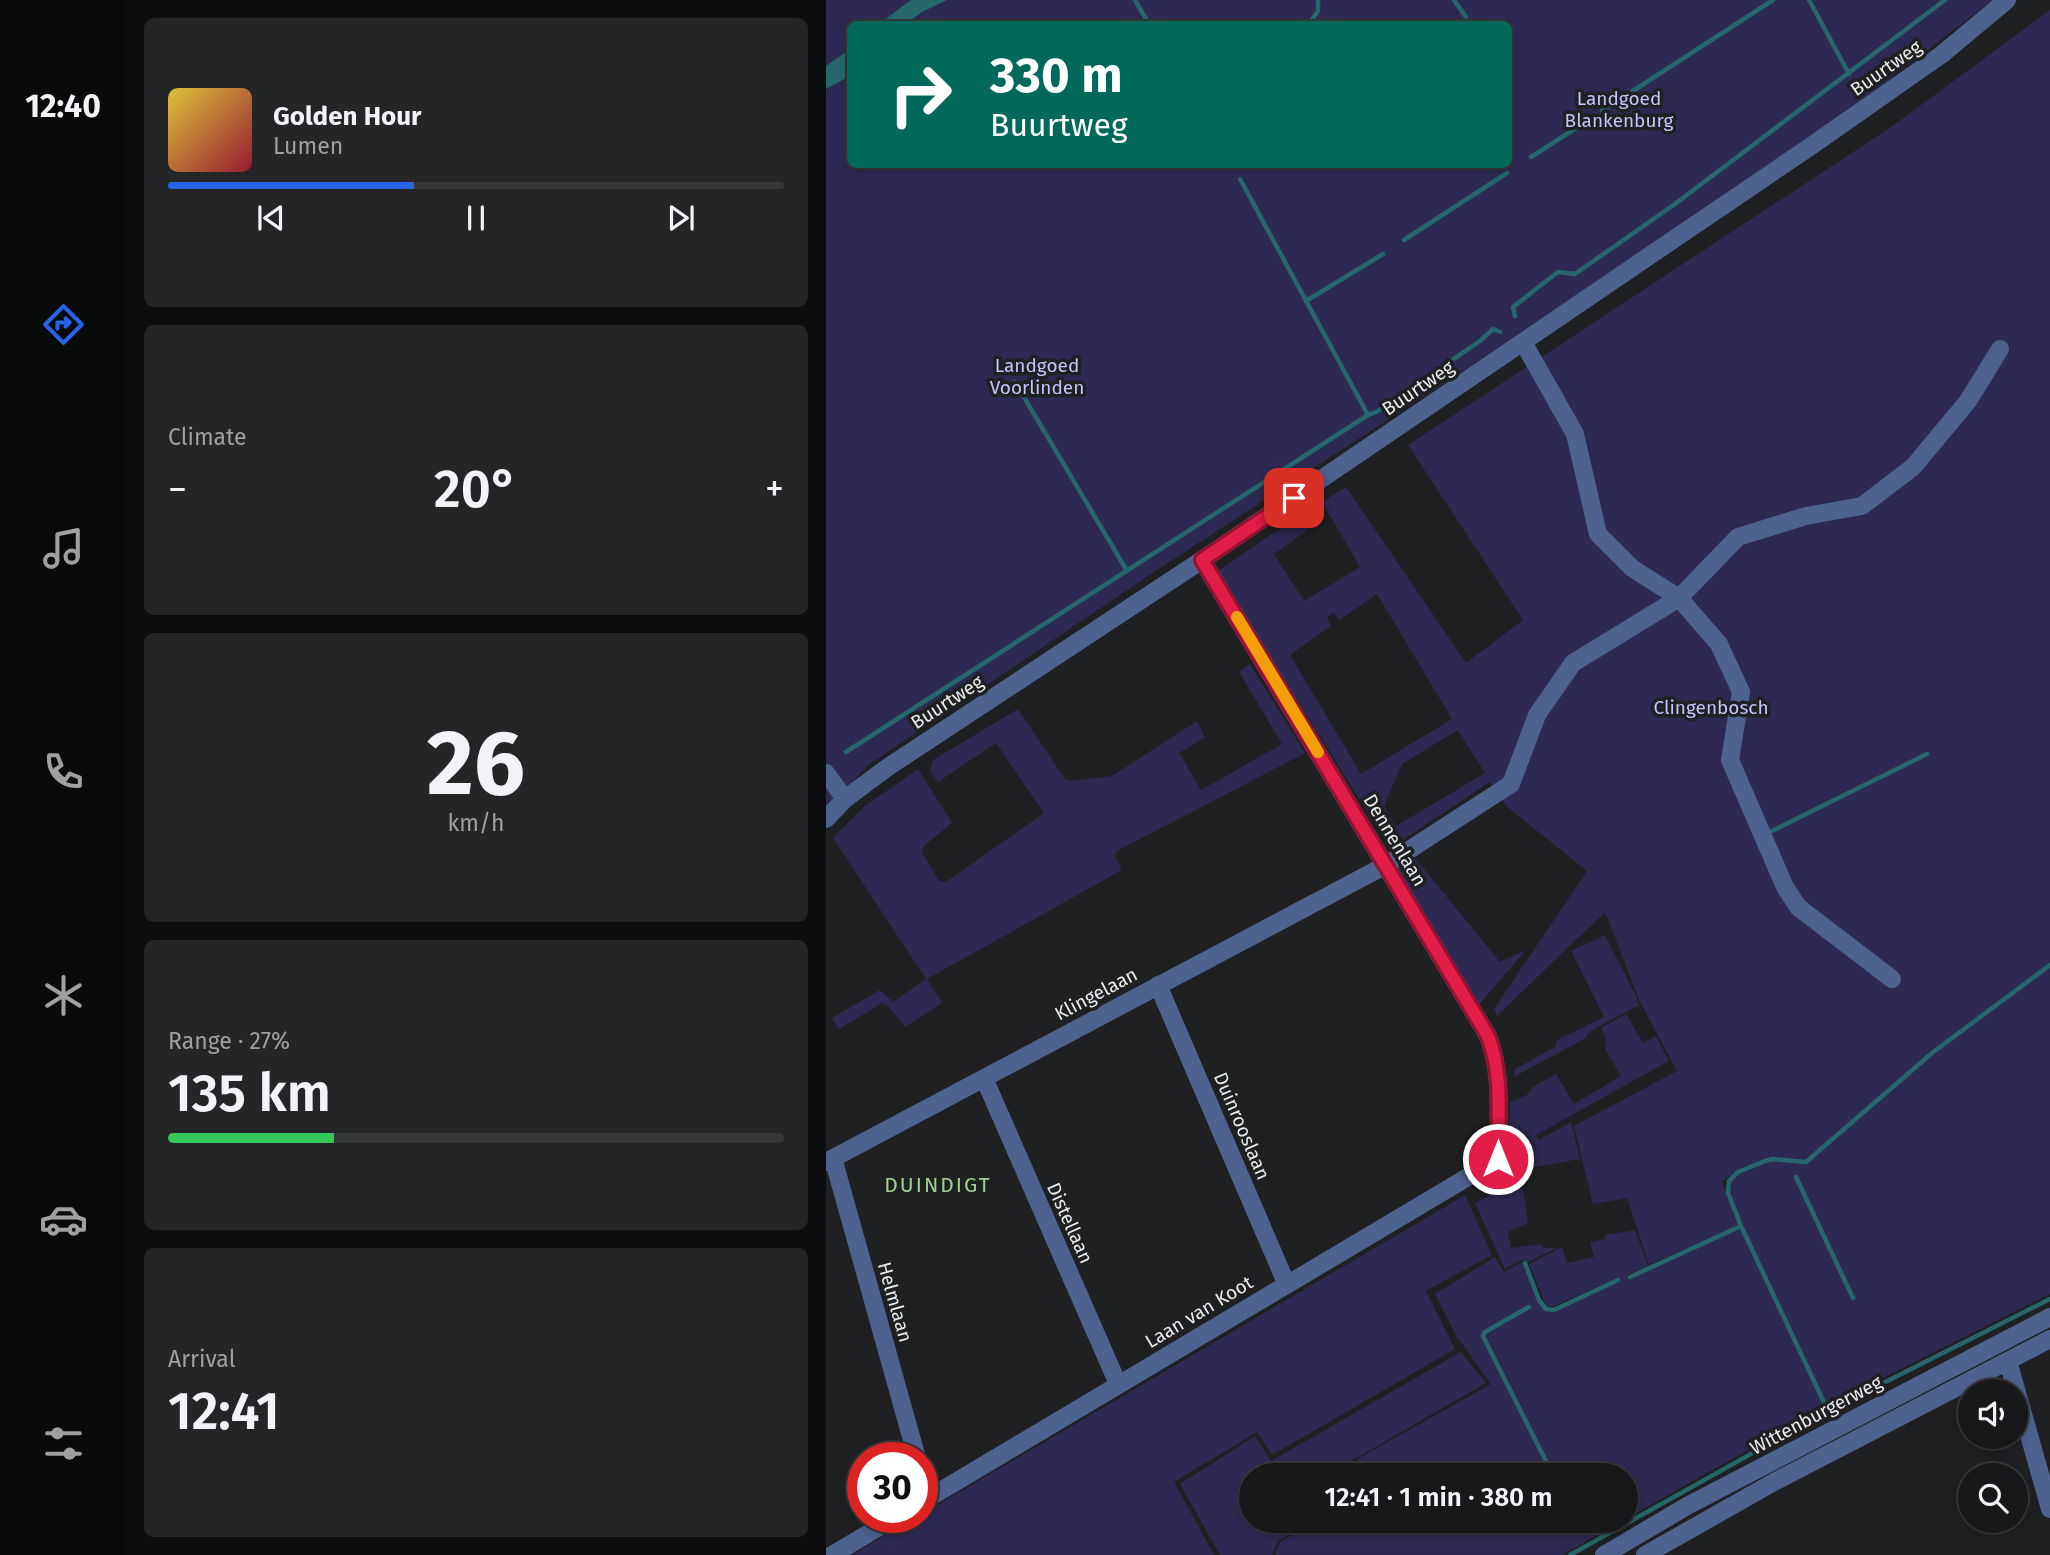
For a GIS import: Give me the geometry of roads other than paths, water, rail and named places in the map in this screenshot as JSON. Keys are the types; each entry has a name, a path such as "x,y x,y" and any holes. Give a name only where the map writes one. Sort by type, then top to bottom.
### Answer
{"street":[{"name":"Buurtweg","path":"826,819 845,799 888,767 1202,560 1930,63 1968,35 2007,0"},
{"path":"1523,342 1575,435 1598,534 1632,568 1679,598 1719,645 1741,692 1730,760 1785,887 1798,907 1892,979"},
{"name":"Klingelaan","path":"830,1160 1386,865 1511,784 1537,715 1573,663 1679,598 1738,537 1806,516 1862,506 1913,467 1968,401 2000,349"},
{"name":"Dennenlaan","path":"1202,560 1488,1036 1498,1071 1498,1159"},
{"path":"826,773 845,799"},
{"name":"Duinrooslaan","path":"1158,985 1287,1284"},
{"name":"Distellaan","path":"984,1078 1118,1384"},
{"name":"Laan van Koot","path":"938,1492 1498,1159"},
{"name":"Helmlaan","path":"830,1160 912,1442"},
{"name":"Wittenburgerweg","path":"1604,1555 1687,1506 2050,1317"},
{"name":"Wittenburgerweg","path":"1645,1555 1774,1482 2050,1339"},
{"path":"2008,1361 2050,1509"},
{"path":"832,1555 869,1533"}],"water":[{"path":"911,0 947,0 910,21 883,21"},
{"path":"847,51 847,78 826,89 826,66"}],"waterway":[{"path":"1135,0 1147,21"},
{"path":"1311,21 1318,11 1318,0"},
{"path":"1454,0 1466,17"},
{"path":"1602,111 1773,0"},
{"path":"1809,0 1849,74"},
{"path":"1515,316 1513,307 1558,272 1575,274 1675,204 1945,0"},
{"path":"1531,157 1584,123"},
{"path":"1404,240 1507,173"},
{"path":"1240,179 1368,415"},
{"path":"1306,301 1383,254"},
{"path":"846,752 1376,412 1480,341 1493,329 1500,332"},
{"path":"1015,382 1127,571"},
{"path":"1772,831 1927,754"},
{"path":"1828,1411 1741,1226 1728,1193 1729,1181 1738,1172 1773,1159 1806,1162 1932,1053 2050,965"},
{"path":"1796,1177 1853,1298"},
{"path":"1630,1277 1741,1226"},
{"path":"1525,1263 1539,1300 1546,1309 1554,1310 1618,1280"},
{"path":"1570,1555 1828,1411 2050,1299"},
{"path":"1529,1307 1485,1332 1483,1336 1547,1463"}],"district":[{"name":"DUINDIGT","path":"938,1185"}],"park label":[{"name":"Landgoed Blankenburg","path":"1619,109"},
{"name":"Landgoed Voorlinden","path":"1037,376"},
{"name":"Clingenbosch","path":"1711,707"}]}
